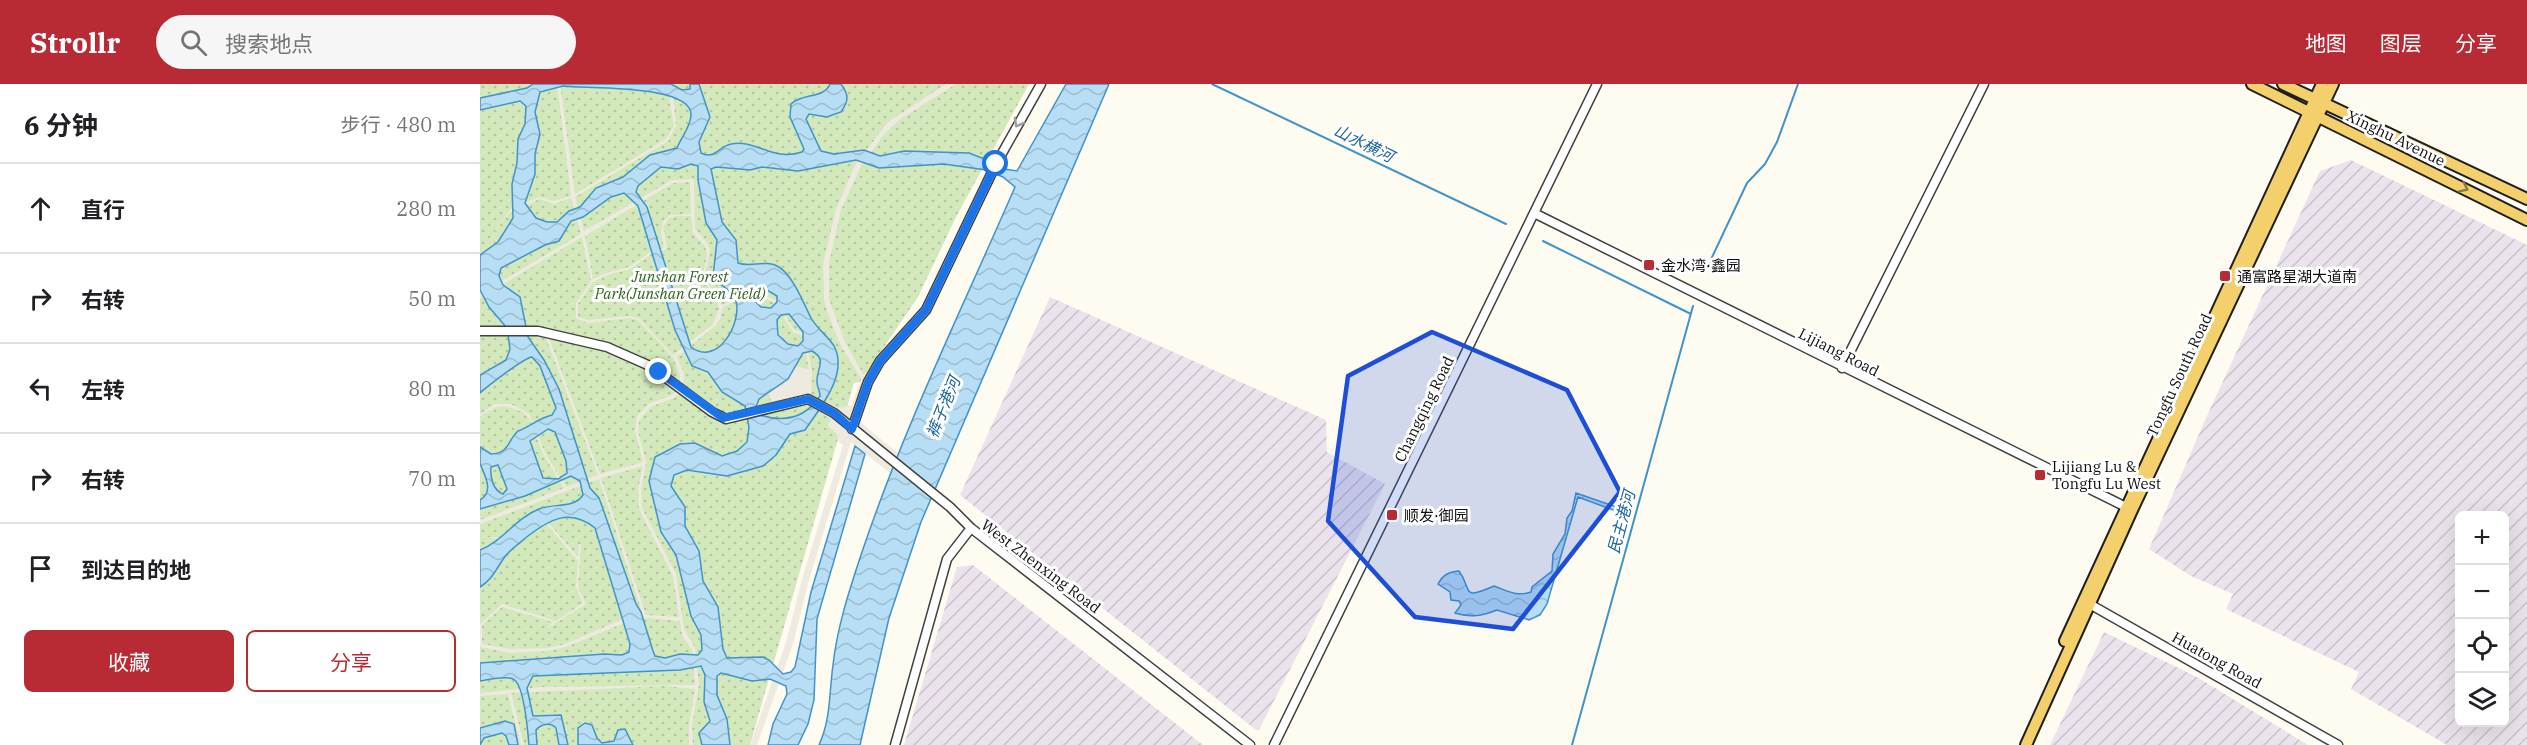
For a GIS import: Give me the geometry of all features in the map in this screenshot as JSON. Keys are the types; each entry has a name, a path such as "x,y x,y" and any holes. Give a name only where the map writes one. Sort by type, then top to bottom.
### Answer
{"main road":[{"name":"Xinghu Avenue","path":"2252,84 2527,220"},
{"name":"Xinghu Avenue","path":"2283,84 2527,199"},
{"name":"Tongfu South Road","path":"2319,102 2322,84"},
{"name":"Tongfu South Road","path":"2018,745 2313,114 2319,102 2334,84"},
{"name":"Tongfu South Road","path":"2025,745 2086,602"}],"street":[{"path":"852,429 868,382 880,361 926,310 996,164 1041,84"},
{"name":"Changqing Road","path":"1274,745 1536,214 1597,84"},
{"path":"1842,368 1984,84"},
{"name":"Lijiang Road","path":"1536,214 2129,509"},
{"path":"480,331 551,333 607,347 659,372 717,416 726,418 808,399 834,413 937,497 971,528"},
{"name":"West Zhenxing Road","path":"895,745 947,559 971,528 1250,745"},
{"name":"Huatong Road","path":"2086,602 2338,745"}],"highlighted area":[{"path":"1432,332 1567,390 1620,492 1513,629 1415,617 1328,521 1348,376"}],"shaded area":[{"path":"557,84 560,84 575,194 666,139 674,126 670,103 670,84 672,84 676,126 668,141 575,197 584,231 672,180 694,179 695,229 708,244 710,252 705,272 708,284 717,293 722,305 754,291 777,301 794,330 805,333 812,372 811,396 839,408 852,405 860,382 863,382 840,344 828,314 824,300 823,263 836,209 855,165 888,122 946,84 956,84 902,118 885,133 860,168 841,210 829,263 829,299 845,342 865,377 876,358 922,307 988,169 1018,114 1035,84 1047,84 996,173 930,312 884,364 873,384 860,422 899,454 891,474 851,442 809,580 793,644 757,745 750,745 786,642 802,579 843,445 839,442 837,434 828,426 831,419 805,403 784,411 777,407 725,421 710,415 681,391 674,398 650,407 639,421 638,431 646,463 641,490 642,508 676,574 684,629 695,648 699,685 692,725 693,745 689,745 689,725 695,689 665,686 511,693 524,745 521,745 508,694 480,696 480,693 541,687 695,685 692,650 682,635 680,621 648,618 624,623 566,647 548,651 510,653 480,647 480,624 502,604 556,621 583,603 576,587 578,561 544,521 491,559 494,563 483,571 480,567 480,558 486,553 490,557 513,540 480,537 517,538 542,520 542,516 544,518 556,510 557,512 546,520 578,557 579,544 581,544 578,587 586,604 546,629 553,622 502,607 482,625 482,644 510,649 548,648 565,644 623,619 643,615 599,479 480,524 480,520 564,488 544,456 529,418 523,412 505,406 496,407 480,416 495,404 511,404 529,414 546,455 566,487 598,475 545,335 480,334 480,329 538,328 608,344 651,364 680,383 680,375 673,357 638,320 629,318 588,323 576,318 576,303 591,281 582,237 480,298 480,294 581,234 571,198 554,204 540,199 510,212 480,252 511,209 539,197 554,201 571,196","holes":["690,182 691,214 670,215 663,221 661,233 664,248 652,251 629,267 593,279 585,236 673,183","691,216 693,233 705,246 707,255 702,279 716,298 719,309 713,324 673,355 639,318 629,316 588,320 578,317 578,304 593,282 610,274 630,269 653,253 665,250 667,246 663,227 669,218","754,293 775,303 793,332 803,336 809,370 797,366 782,385 768,392 772,403 723,415 683,386 684,374 677,357 715,326 720,319 723,307","548,335 606,350 648,369 678,389 672,395 648,404 637,416 635,431 643,462 600,474","643,466 638,489 639,509 673,576 679,617 646,615 601,478"]},
{"path":"2351,160 2527,245 2527,745 2447,745 2351,689 2359,672 2226,609 2233,594 2191,576 2149,549 2206,418 2320,171"},
{"path":"1050,297 1326,420 1327,452 1385,484 1259,730 1256,730 960,495"},
{"path":"973,565 1203,745 904,745 957,567"},
{"path":"2104,632 2197,677 2308,745 2050,745"}],"green space":[{"name":"Junshan Forest Park(Junshan Green Field)","path":"480,84 1029,84 956,217 918,297 860,382 854,383 750,745 480,745"}],"water":[{"name":"裤子港河","path":"533,84 671,84 682,90 690,89 690,84 699,84 710,117 699,142 701,153 710,155 727,145 740,143 773,153 791,154 802,152 804,149 790,117 791,104 801,98 823,92 830,84 841,84 846,91 847,98 841,112 827,117 809,114 806,119 821,151 834,154 864,150 880,156 904,151 969,153 987,160 998,168 1017,171 1066,84 1109,84 921,522 889,618 860,745 819,745 828,716 837,637 844,610 861,555 895,462 1015,187 1003,177 986,170 944,164 879,168 856,160 798,171 762,167 750,170 716,167 711,169 722,222 736,240 738,263 769,264 784,271 797,290 813,322 834,346 838,357 838,368 831,390 818,412 805,430 790,434 776,455 763,466 727,476 687,470 674,475 671,486 685,507 685,526 699,551 703,581 718,607 723,649 727,658 763,657 783,674 791,672 795,667 811,592 855,446 865,454 817,619 814,700 808,724 798,745 768,745 773,724 787,694 786,686 770,679 752,681 721,673 717,676 717,695 727,719 730,745 702,745 699,733 710,721 704,702 705,675 701,666 680,670 533,676 527,688 533,716 561,715 568,745 559,745 556,728 548,724 536,730 537,745 529,745 525,709 517,682 505,677 480,681 480,663 604,654 622,655 629,652 630,644 595,528 577,518 560,518 536,530 509,552 491,578 480,587 480,550 496,541 531,513 545,507 574,502 583,495 580,481 571,476 525,496 480,509 480,500 488,488 480,463 480,447 491,454 502,451 518,431 552,415 556,408 540,366 532,357 498,378 480,393 480,375 506,360 510,349 507,328 489,307 480,290 480,255 498,242 513,218 512,184 517,163 518,139 525,124 526,106 520,101 480,110 480,98 527,88","holes":["563,86 615,88 658,93 675,98 687,105 691,119 677,148 650,155 623,177 596,188 580,207 569,211 557,222 547,222 536,218 525,203 535,174 535,154 540,134 535,112 540,92","691,164 698,166 698,180 706,223 717,240 713,277 732,293 736,301 737,310 731,331 726,340 710,351 701,352 691,347 647,207 636,192 638,186 661,167 678,169","624,193 638,206 675,330 692,366 708,372 722,392 745,406 749,427 747,442 737,451 722,456 695,443 680,444 655,457 649,481 661,532 676,555 691,616 701,635 702,650 698,655 680,654 665,658 655,656 599,498 590,488 559,389 544,360 528,337 520,297 503,285 499,276 501,268 545,245 559,241 571,221 583,217 611,197","750,286 760,286 777,296 777,302 771,308 761,307 748,294","789,314 803,332 803,341 798,346 788,344 778,335 777,320 781,315","812,351 817,354 820,361 817,377 820,396 814,403 801,413 786,418 760,415 756,407 759,399 788,379 803,353","548,429 555,432 566,461 567,473 558,479 543,478 530,441","498,465 507,489 503,494 495,487 491,467"]},
{"path":"1576,493 1625,510 1624,514 1578,497 1547,604 1540,615 1529,620 1497,610 1476,616 1455,613 1461,605 1459,601 1451,600 1450,592 1438,584 1446,574 1452,572 1459,571 1472,593 1494,586 1517,594 1531,592 1532,587 1552,571 1553,554 1565,534 1567,518 1572,511"},
{"path":"505,721 514,724 518,745 509,745 506,736 502,733 484,738 480,745 480,728"},
{"path":"585,723 592,725 597,738 602,743 614,741 618,730 625,729 633,745 578,745 578,728"}],"waterway":[{"name":"山水横河","path":"1212,84 1506,224"},
{"name":"民主港河","path":"1706,270 1747,183 1765,164 1777,142 1798,84"},
{"name":"山水横河","path":"1543,241 1691,314"},
{"name":"民主港河","path":"1572,745 1693,306"}],"place":[{"name":"金水湾·鑫园","path":"1649,265"},
{"name":"通富路星湖大道南","path":"2225,276"},
{"name":"Lijiang Lu & Tongfu Lu West","path":"2040,475"},
{"name":"顺发·御园","path":"1392,515"}],"route":[{"path":"659,372 723,418 808,399 834,413 852,429 868,382 880,361 926,310 996,164"}]}
